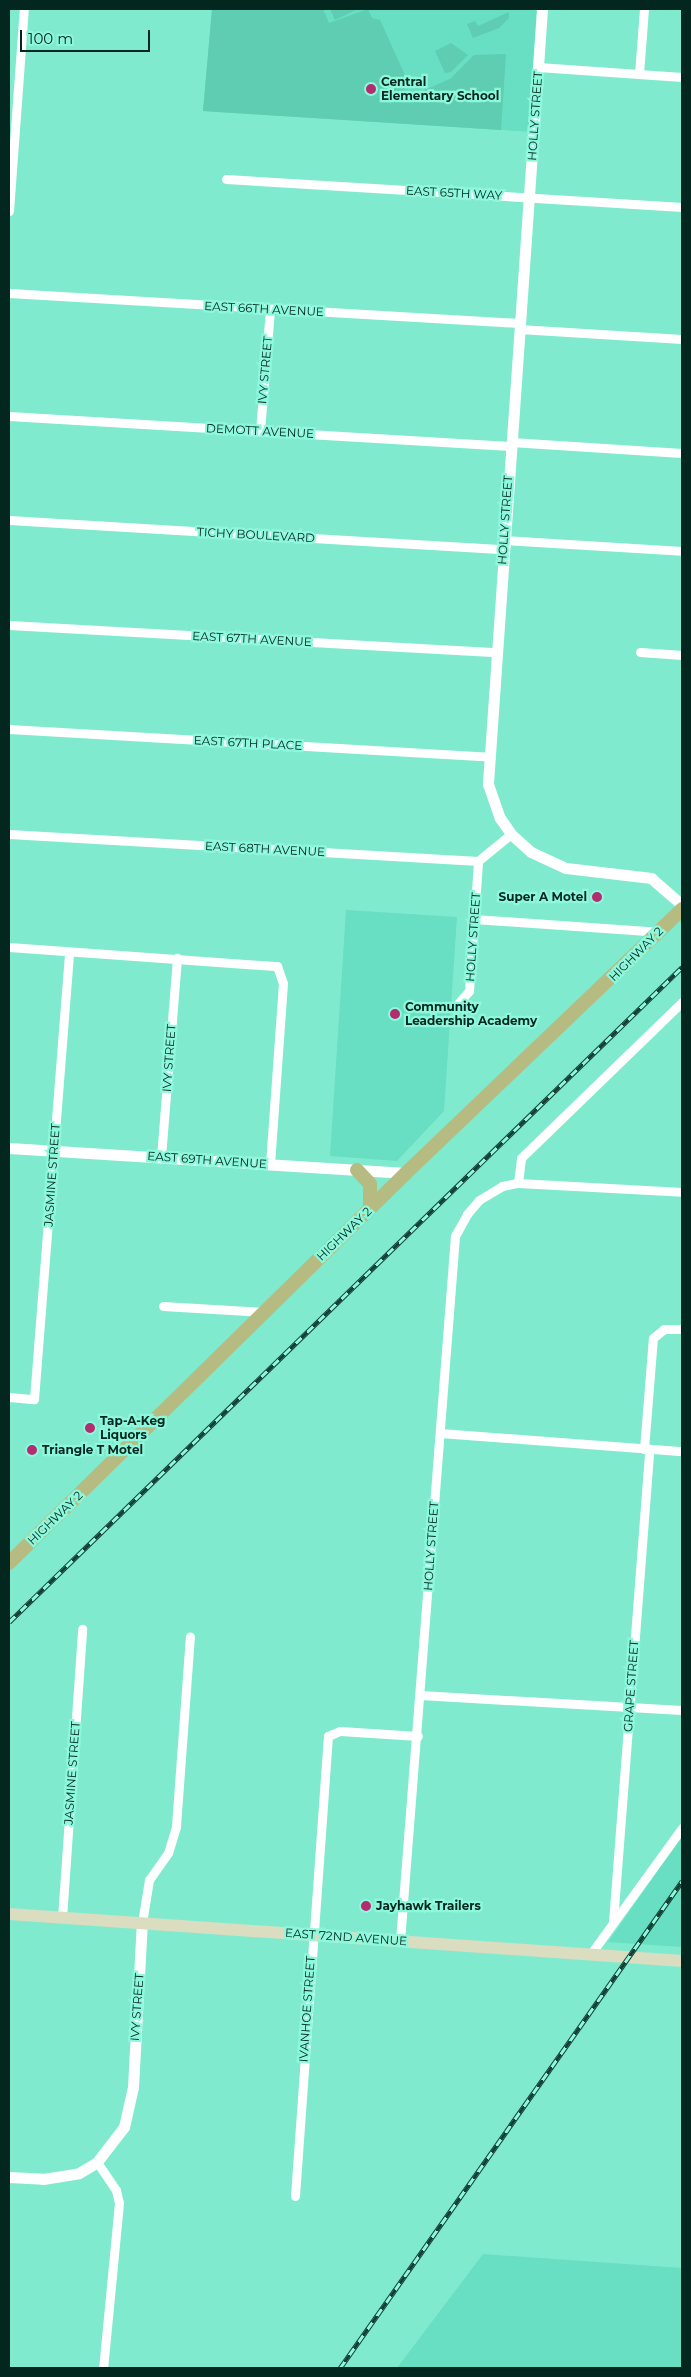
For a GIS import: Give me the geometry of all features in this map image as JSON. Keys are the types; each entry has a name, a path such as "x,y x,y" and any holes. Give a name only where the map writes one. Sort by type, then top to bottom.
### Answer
{"main road":[{"name":"HIGHWAY 2","path":"9,1563 370,1208 682,907"},
{"path":"358,1170 370,1184 370,1208"},
{"name":"EAST 72ND AVENUE","path":"9,1914 682,1961"}],"street":[{"path":"9,211 13,102 24,9"},
{"name":"HOLLY STREET","path":"542,9 488,757 489,790 500,818 511,834 531,852 566,868 651,878 682,907"},
{"path":"639,74 644,9"},
{"path":"538,67 682,77"},
{"name":"EAST 65TH WAY","path":"226,179 682,207"},
{"name":"EAST 66TH AVENUE","path":"9,293 519,326 682,339"},
{"name":"IVY STREET","path":"260,431 270,309"},
{"name":"DEMOTT AVENUE","path":"9,416 511,444"},
{"path":"511,444 682,453"},
{"name":"TICHY BOULEVARD","path":"9,520 503,545"},
{"path":"503,545 682,551"},
{"name":"EAST 67TH AVENUE","path":"9,625 496,652"},
{"path":"640,652 682,655"},
{"name":"EAST 67TH PLACE","path":"9,729 488,757"},
{"name":"EAST 68TH AVENUE","path":"9,834 478,862"},
{"path":"478,862 511,834"},
{"name":"HOLLY STREET","path":"455,1007 469,992 478,862"},
{"path":"474,919 658,932"},
{"path":"9,947 274,965 281,972 270,1164"},
{"name":"JASMINE STREET","path":"9,1397 34,1399 69,951"},
{"name":"IVY STREET","path":"161,1157 177,958"},
{"path":"682,1002 521,1158 518,1182 682,1192"},
{"name":"EAST 69TH AVENUE","path":"9,1148 406,1173"},
{"name":"HOLLY STREET","path":"400,1941 418,1736 455,1236 467,1214 479,1200 496,1189 518,1182"},
{"path":"164,1306 264,1312"},
{"name":"GRAPE STREET","path":"614,1922 630,1706 653,1338 664,1329 682,1329"},
{"path":"440,1433 682,1451"},
{"name":"JASMINE STREET","path":"62,1918 82,1629"},
{"name":"IVY STREET","path":"9,2177 62,2178 79,2173 97,2162 113,2145 124,2127 130,2107 142,1923 149,1880 168,1853 176,1826 190,1637"},
{"path":"420,1695 682,1710"},
{"name":"IVANHOE STREET","path":"295,2196 325,1753 330,1732 418,1736"},
{"path":"590,1954 682,1828"},
{"path":"97,2162 116,2190 118,2203 103,2368"}],"shaded area":[{"name":"Central Elementary School","path":"212,9 541,9 533,132 203,111"},
{"name":"Central Elementary School","path":"212,9 323,9 329,23 368,9 372,18 380,20 404,73 405,91 411,96 450,79 474,55 506,54 501,130 203,111"},
{"path":"330,9 358,9 335,20"},
{"path":"509,12 509,18 499,28 473,38 467,24 475,21 478,26"},
{"path":"451,43 468,55 451,72 445,73 435,51"},
{"name":"Community Leadership Academy","path":"346,910 457,917 444,1111 397,1161 330,1156"},
{"path":"682,1836 682,1947 608,1942"},
{"path":"483,2254 682,2268 682,2368 397,2368"}],"railway":[{"path":"9,1622 682,967"},
{"path":"340,2368 682,1881"}],"place":[{"name":"Central Elementary School","path":"371,89"},
{"name":"Super A Motel","path":"597,897"},
{"name":"Community Leadership Academy","path":"395,1014"},
{"name":"Tap-A-Keg Liquors","path":"90,1428"},
{"name":"Triangle T Motel","path":"32,1450"},
{"name":"Jayhawk Trailers","path":"366,1906"}]}
